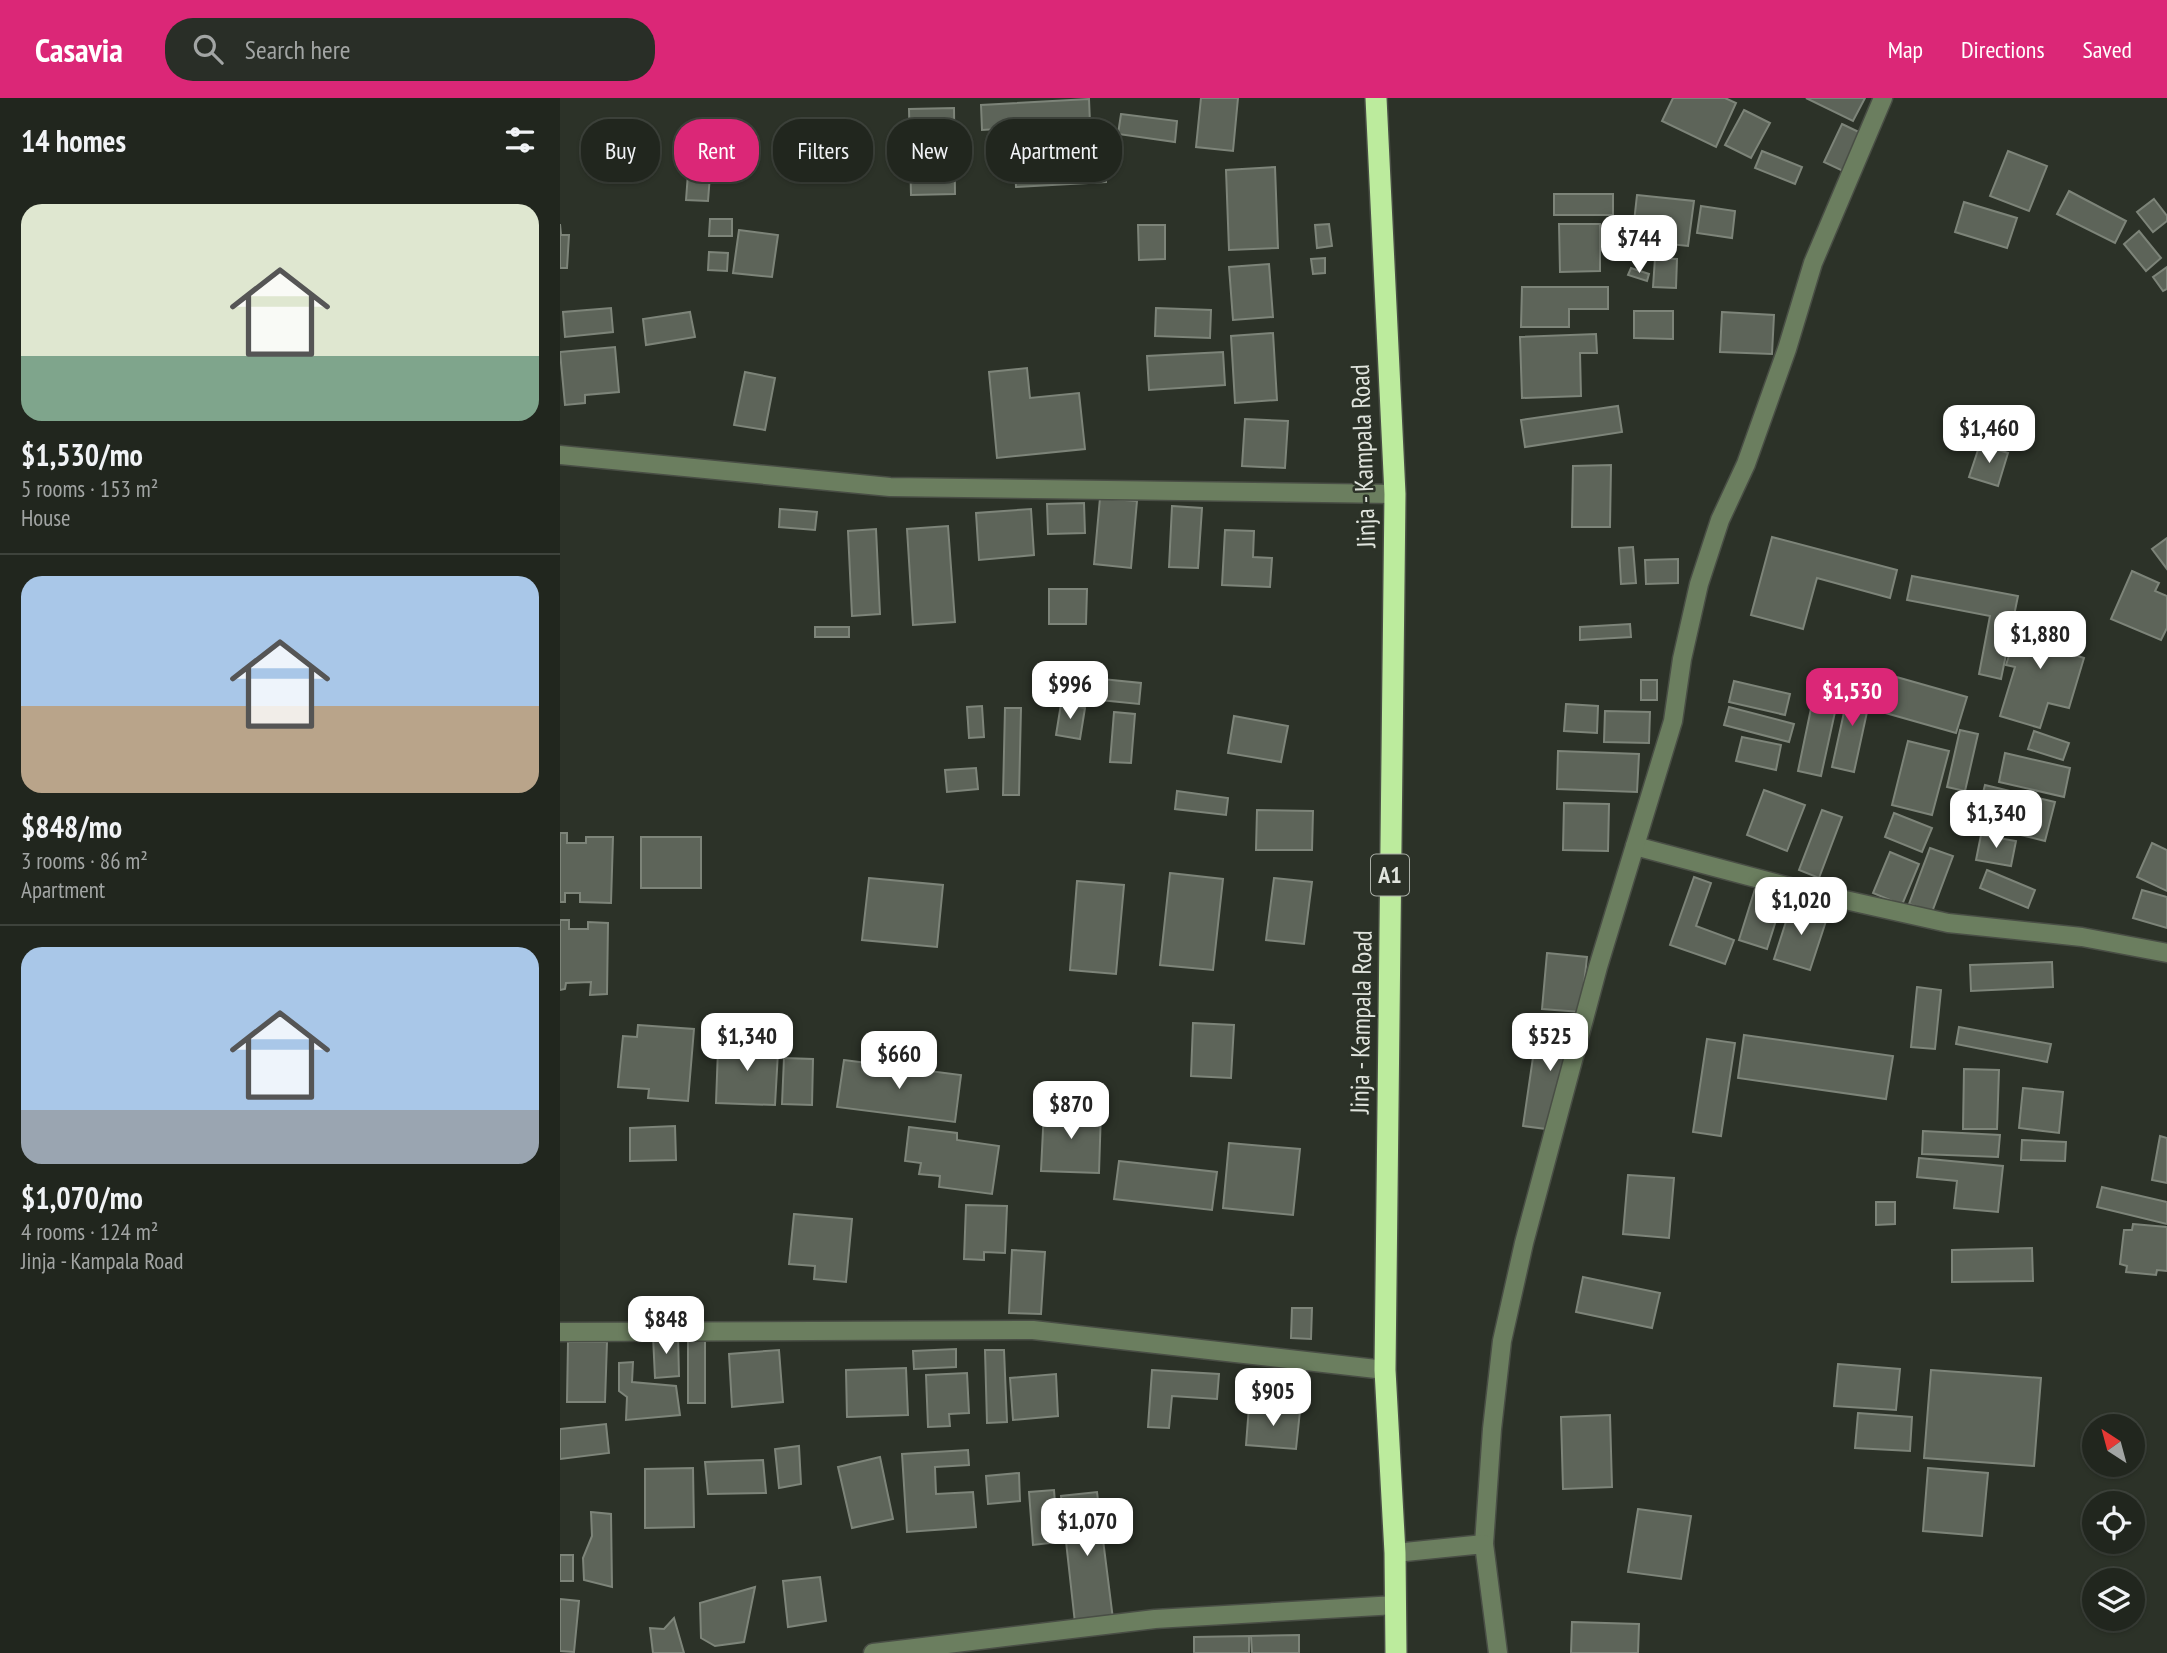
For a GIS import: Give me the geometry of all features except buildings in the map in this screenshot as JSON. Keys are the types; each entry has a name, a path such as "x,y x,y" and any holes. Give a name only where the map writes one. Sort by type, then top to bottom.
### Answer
{"highway":[{"name":"Jinja - Kampala Road","path":"1376,98 1395,494 1385,1370 1395,1553 1396,1653"}],"street":[{"path":"1498,1653 1484,1544 1492,1429 1502,1341 1524,1243 1598,967 1673,721 1682,659 1699,584 1720,520 1746,464 1787,348 1813,263 1883,98"},
{"path":"560,455 890,486 1395,494"},
{"path":"1635,846 1805,891 1948,923 2082,937 2167,953"},
{"path":"560,1332 1033,1330 1385,1370"},
{"path":"1395,1553 1484,1544"},
{"path":"873,1653 1155,1619 1396,1605"}]}
